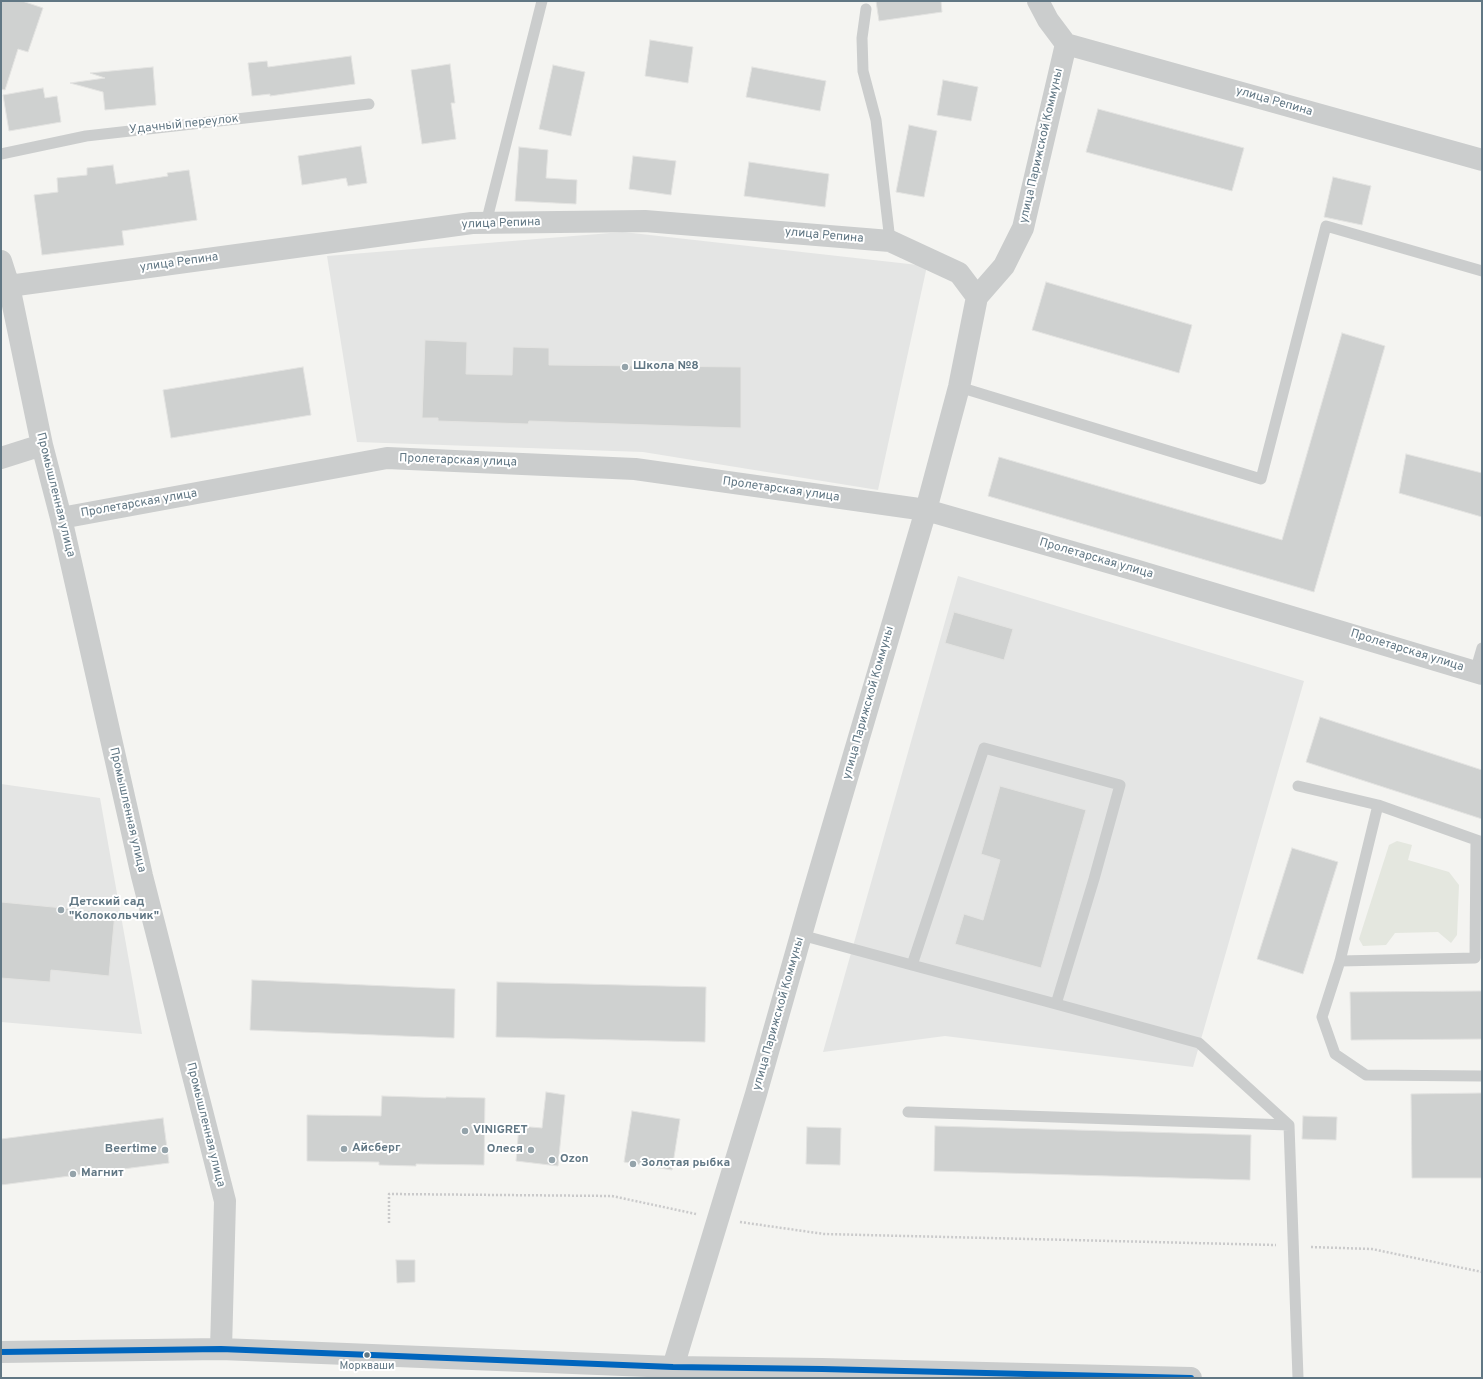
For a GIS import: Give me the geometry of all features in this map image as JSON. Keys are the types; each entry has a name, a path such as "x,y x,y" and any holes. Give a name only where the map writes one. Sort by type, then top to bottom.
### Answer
{"street":[{"path":"1038,1 1048,20 1066,44"},
{"name":"улица Репина","path":"1066,44 1482,160"},
{"name":"улица Парижской Коммуны","path":"673,1373 926,510 959,387 976,297 1004,266 1023,228 1066,44"},
{"name":"улица Репина","path":"4,273 464,224 645,221 890,241 959,273 976,297"},
{"name":"Промышленная улица","path":"4,273 42,445 61,518 142,876 225,1201 222,1349"},
{"path":"1,458 42,445"},
{"name":"Пролетарская улица","path":"61,518 387,458 635,469 926,510 1143,572 1478,673"},
{"path":"1,1352 222,1349 673,1373 822,1369 1191,1378"}],"lane":[{"path":"486,223 542,1"},
{"path":"866,9 862,38 863,71 876,120 890,241"},
{"name":"Удачный переулок","path":"1,154 86,136 369,104"},
{"path":"959,387 1261,479 1326,226 1482,271"},
{"path":"1478,673 1482,648"},
{"path":"912,965 984,748 1120,785 1094,879 1056,1004"},
{"path":"1298,786 1378,805 1479,842 1475,958 1340,961"},
{"path":"1378,805 1340,961 1322,1017 1335,1054 1366,1075 1482,1076"},
{"path":"801,935 1199,1043 1289,1125 1298,1378"},
{"path":"908,1112 1289,1125"}],"path":[{"path":"389,1223 389,1194 612,1196 718,1219 824,1234 1372,1249 1482,1272"}],"shaded area":[{"name":"Школа №8","path":"623,232 927,266 878,490 643,452 357,442 327,256"},
{"path":"958,576 1304,681 1193,1067 945,1036 823,1052"},
{"name":"Детский сад \"Колокольчик\"","path":"1,784 100,798 142,1034 1,1022"},
{"path":"1397,841 1412,845 1408,860 1449,872 1459,885 1457,935 1451,943 1438,932 1395,933 1386,945 1363,946 1359,939 1389,845"}],"building":[{"path":"1,1 22,1 43,8 28,52 18,49 5,90 1,89"},
{"path":"876,1 941,1 942,12 879,21"},
{"path":"650,40 693,47 688,83 645,76"},
{"path":"351,56 355,84 270,96 270,94 252,96 248,63 267,61 268,67"},
{"path":"450,64 455,103 451,103 456,139 422,144 411,70"},
{"path":"553,65 585,72 571,136 539,129"},
{"path":"153,67 156,105 105,110 103,92 70,83 105,78 90,73"},
{"path":"752,67 826,81 820,111 746,97"},
{"path":"943,80 978,87 971,121 937,115"},
{"path":"43,88 45,98 57,96 61,122 9,131 3,95"},
{"path":"1098,109 1244,148 1232,191 1086,152"},
{"path":"909,125 937,131 924,197 896,192"},
{"path":"361,146 367,183 348,186 346,178 302,185 298,156"},
{"path":"519,147 548,150 546,178 577,180 576,204 515,201"},
{"path":"633,156 676,161 671,195 629,189"},
{"path":"749,162 829,174 825,207 744,196"},
{"path":"113,165 116,184 168,176 167,173 189,170 197,220 122,231 124,245 42,255 34,195 58,192 57,178 87,175 87,168"},
{"path":"1333,177 1371,186 1362,225 1324,217"},
{"path":"1046,282 1192,325 1179,373 1032,330"},
{"path":"1342,333 1385,346 1314,592 988,496 999,457 1282,540"},
{"path":"425,340 467,342 466,374 512,375 513,347 549,348 549,365 741,367 741,428 529,421 528,424 438,421 438,418 422,418"},
{"path":"303,367 311,415 171,438 163,390"},
{"path":"1406,454 1482,473 1482,517 1399,493"},
{"path":"954,612 1013,629 1004,660 945,643"},
{"path":"1320,717 1482,770 1482,819 1306,762"},
{"path":"1000,786 1086,810 1041,968 955,944 964,914 983,920 1000,860 981,854"},
{"path":"1292,848 1338,862 1303,974 1257,959"},
{"path":"1,902 115,913 109,976 51,970 50,982 1,978"},
{"path":"252,980 455,989 454,1038 250,1030"},
{"path":"497,982 706,987 705,1042 496,1037"},
{"path":"1482,991 1482,1039 1351,1040 1350,992"},
{"path":"546,1092 565,1095 558,1166 516,1161 519,1126 542,1128"},
{"path":"1482,1093 1482,1178 1412,1178 1411,1094"},
{"path":"382,1096 485,1098 484,1165 416,1164 416,1166 379,1165 379,1162 307,1161 307,1115 381,1116"},
{"path":"632,1111 680,1119 672,1170 624,1162"},
{"path":"1303,1116 1337,1117 1336,1140 1302,1139"},
{"path":"163,1118 169,1163 1,1185 1,1139"},
{"path":"935,1126 1251,1135 1250,1180 934,1171"},
{"path":"807,1127 841,1128 840,1165 806,1164"},
{"path":"396,1260 415,1260 415,1282 397,1283"}],"transit line":[{"path":"1,1352 221,1349 673,1367 1191,1378"}],"place":[{"name":"Школа №8","path":"625,367"},
{"name":"Детский сад \"Колокольчик\"","path":"61,910"},
{"name":"VINIGRET","path":"465,1131"},
{"name":"Айсберг","path":"344,1149"},
{"name":"Beertime","path":"165,1150"},
{"name":"Олеся","path":"531,1150"},
{"name":"Ozon","path":"552,1160"},
{"name":"Золотая рыбка","path":"633,1164"},
{"name":"Магнит","path":"73,1174"},
{"name":"Моркваши","path":"367,1355"}]}
